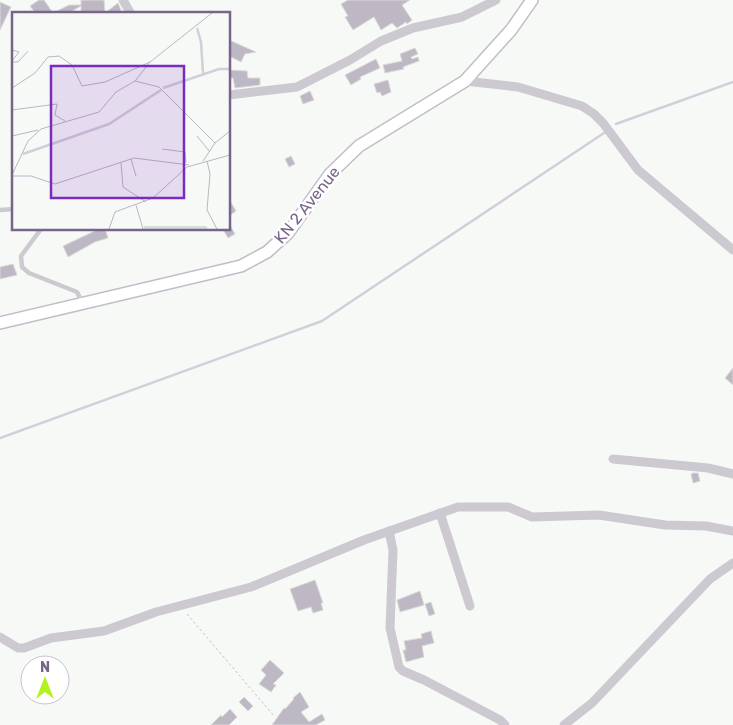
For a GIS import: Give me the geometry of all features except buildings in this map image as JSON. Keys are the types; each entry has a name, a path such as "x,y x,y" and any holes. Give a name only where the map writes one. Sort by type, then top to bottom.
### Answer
{"main road":[{"name":"KN 2 Avenue","path":"0,323 241,266 267,252 288,233 330,174 359,146 465,81 511,30 532,0"}],"street":[{"path":"123,0 130,12"},
{"path":"230,95 297,87 350,60 381,41 414,28 462,18 496,0"},
{"path":"465,81 518,87 582,106 594,114 602,123 638,170 733,250"},
{"path":"613,459 708,468 733,474"},
{"path":"0,638 18,648 24,648 51,638 104,631 156,612 251,587 389,531 458,507 508,507 532,517 599,515 665,525 706,526 733,531"},
{"path":"440,513 470,606"},
{"path":"389,531 393,550 390,628 399,667 403,671 500,720 505,725"},
{"path":"564,725 592,703 710,579 733,563"}],"lane":[{"path":"40,230 22,256 22,268 29,273 77,292 82,303"}],"path":[{"path":"180,606 274,716"}],"waterway":[{"path":"616,124 733,82"},
{"path":"0,438 322,321 607,131"}]}
